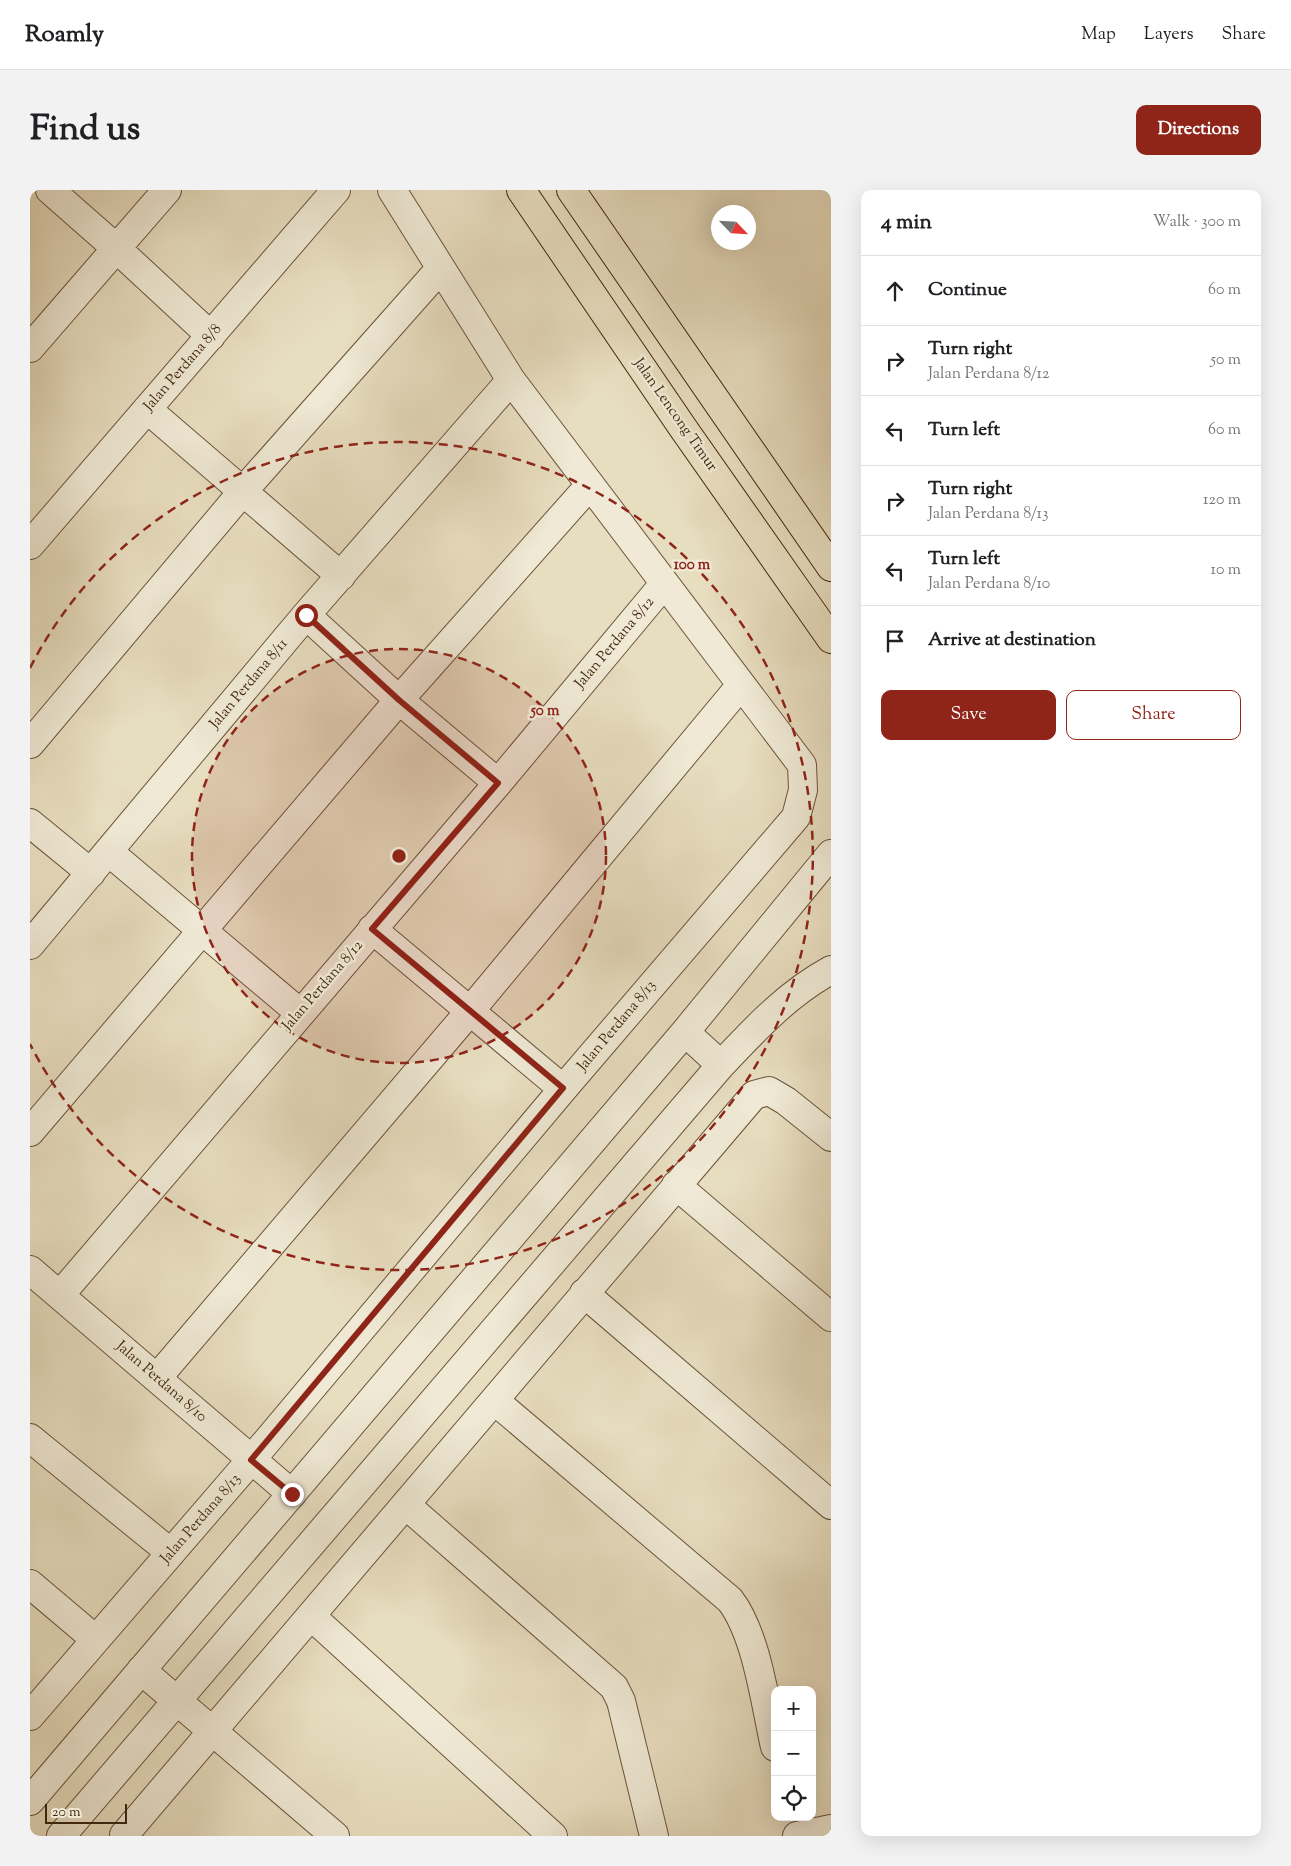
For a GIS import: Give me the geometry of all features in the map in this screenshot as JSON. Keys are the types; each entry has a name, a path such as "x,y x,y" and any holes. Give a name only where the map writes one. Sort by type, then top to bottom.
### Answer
{"highway":[{"name":"Jalan Lencong Timur","path":"521,190 683,428 831,639"},
{"path":"571,190 831,566"}],"street":[{"path":"50,190 211,336"},
{"path":"30,348 167,190"},
{"name":"Jalan Perdana 8/8","path":"30,546 336,190"},
{"path":"157,1378 470,1012 741,685 511,380 392,190"},
{"path":"30,744 244,490 440,269"},
{"name":"Jalan Perdana 8/11","path":"30,945 306,615 511,380"},
{"path":"147,409 244,490 341,576"},
{"path":"30,1132 399,700 590,486"},
{"name":"Jalan Perdana 8/12","path":"60,1295 498,783 664,584"},
{"path":"306,615 399,700 498,783"},
{"name":"Jalan Perdana 8/13","path":"30,1716 251,1460 563,1088 796,817 803,790 802,765 741,685"},
{"path":"30,823 91,873"},
{"path":"109,852 300,1013"},
{"path":"30,1801 685,1032 831,854"},
{"path":"372,929 563,1088"},
{"path":"61,1836 721,1065 763,1020 804,984 831,970"},
{"path":"685,1032 721,1065"},
{"path":"124,1835 754,1095 769,1091 786,1100 831,1137"},
{"path":"676,1185 831,1317"},
{"name":"Jalan Perdana 8/10","path":"30,1270 292,1494"},
{"path":"584,1293 831,1505"},
{"path":"495,1401 730,1600 740,1612 750,1638 771,1731"},
{"path":"30,1438 171,1553"},
{"path":"406,1505 614,1687 621,1701 654,1836"},
{"path":"30,1584 95,1640"},
{"path":"310,1616 553,1836"},
{"path":"141,1670 335,1836"},
{"path":"792,1821 796,1836 831,1829"}],"route":[{"path":"292,1494 251,1460 563,1088 372,929 498,783 399,700 306,615"}]}
